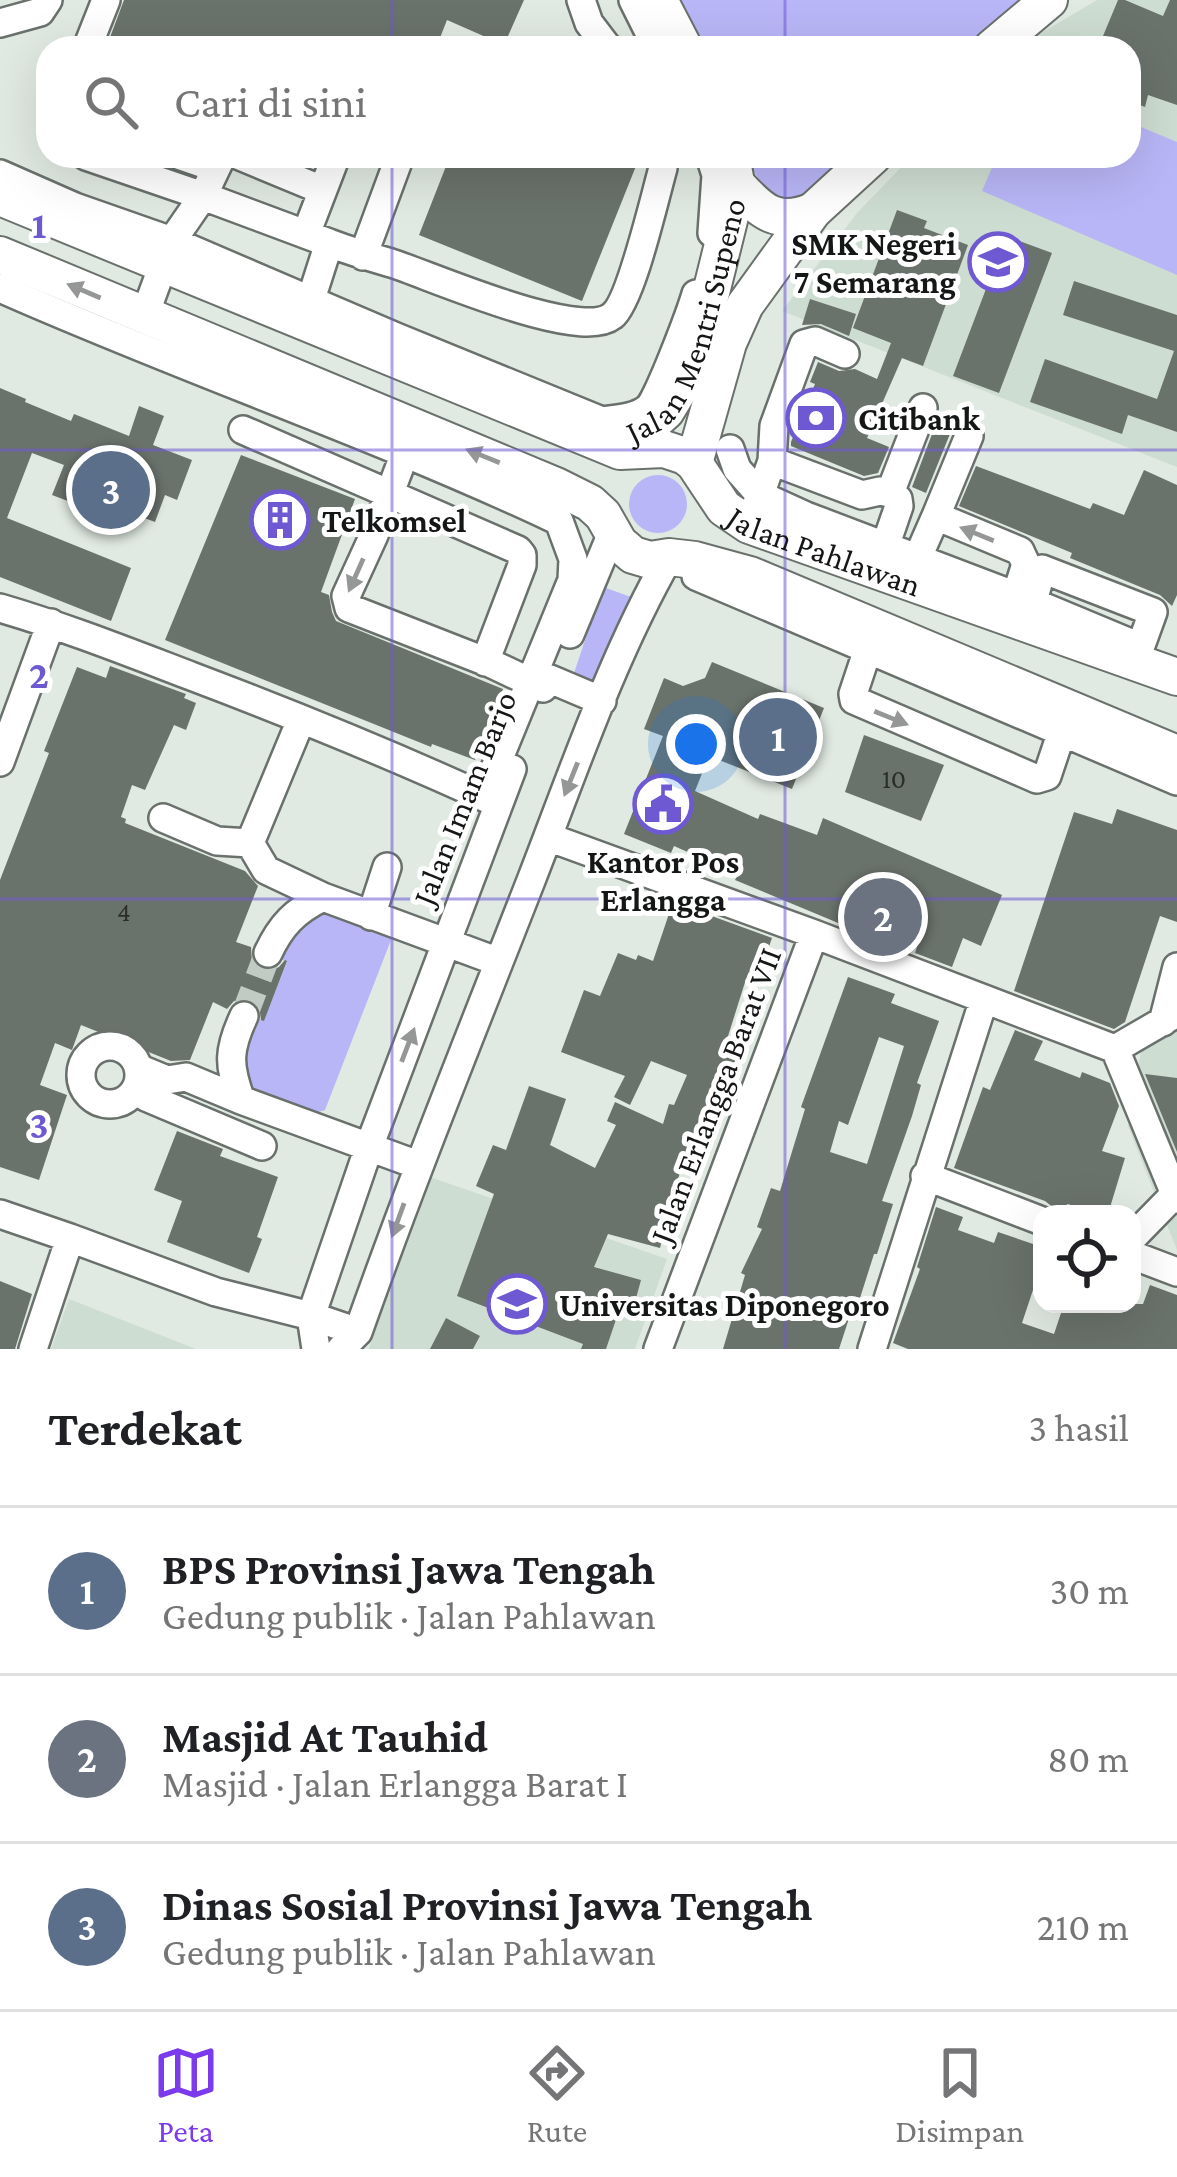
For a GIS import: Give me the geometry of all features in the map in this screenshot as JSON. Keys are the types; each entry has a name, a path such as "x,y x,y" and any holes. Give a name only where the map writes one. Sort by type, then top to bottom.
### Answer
{"main road":[{"path":"659,0 678,36"},
{"path":"1006,36 1049,0"},
{"name":"Jalan Mentri Supeno","path":"694,463 745,305 813,211 860,168"},
{"path":"724,170 772,216 797,217 813,211"},
{"name":"Jalan Mentri Supeno","path":"584,436 635,430 666,411 680,388 699,341 724,170"},
{"path":"0,197 167,253 620,451 664,449 694,463"},
{"name":"Jalan Pahlawan","path":"0,255 410,441 590,503 627,550 643,559 682,558 750,574 872,640 1066,720 1177,754"},
{"name":"Jalan Pahlawan","path":"694,463 744,509 1137,655 1177,677"}],"street":[{"path":"0,22 40,12 47,0"},
{"path":"92,36 106,0"},
{"path":"580,0 599,36"},
{"path":"633,0 651,36"},
{"path":"121,168 469,292 592,324 616,314 632,274 660,168"},
{"path":"144,317 167,253 221,168"},
{"path":"252,168 322,190"},
{"path":"331,168 322,190 308,311 602,421 650,407 660,388 706,262 724,170"},
{"path":"363,256 396,168"},
{"path":"677,168 703,178 724,170"},
{"path":"0,174 167,253"},
{"name":"Jalan Pahlawan","path":"0,288 105,335 410,441 560,521 573,560 572,580 542,683"},
{"path":"744,509 772,461 773,426 805,344 815,341 845,354"},
{"path":"890,493 923,408"},
{"path":"243,430 513,546 522,556 522,565 485,662"},
{"path":"896,565 936,517 969,436"},
{"path":"410,441 346,596 349,608 542,683"},
{"name":"Jalan Pahlawan","path":"730,449 744,509"},
{"path":"772,461 862,495 880,491 898,499 896,565"},
{"path":"936,517 1020,551 1026,564 1020,610"},
{"name":"Jalan Imam Barjo","path":"310,1316 542,683 612,532"},
{"path":"0,1214 216,1292 310,1316 349,1341 602,701 652,586 682,558"},
{"path":"1020,610 1042,569 1153,612 1137,655"},
{"path":"0,608 51,623 423,769 501,793"},
{"path":"0,762 51,623"},
{"path":"872,640 854,700 1037,779 1047,776 1066,720"},
{"name":"Jalan Pahlawan","path":"1137,655 1177,659"},
{"name":"Jalan Imam Barjo","path":"542,683 602,701"},
{"path":"163,818 217,842 250,843 301,720"},
{"name":"Jalan Pahlawan","path":"1066,720 1177,782"},
{"path":"548,837 1115,1049 1176,1196 1141,1229"},
{"name":"Jalan Imam Barjo","path":"250,843 266,870 323,898 499,962"},
{"path":"371,916 387,867"},
{"path":"268,953 294,914 323,898"},
{"name":"Jalan Erlangga Barat VII","path":"658,1349 814,934"},
{"path":"1115,1049 1173,1015 1177,967"},
{"path":"872,1349 983,999"},
{"path":"241,1100 231,1072 232,1042 244,1016"},
{"path":"262,1146 146,1097 137,1079 186,1077 418,1166"},
{"path":"925,1176 1033,1218"},
{"path":"33,1349 70,1238"},
{"path":"1141,1258 1177,1272"},
{"path":"310,1316 316,1349"}],"shaded area":[{"path":"671,0 1021,0 982,36 688,36"},
{"name":"SMK Negeri 7 Semarang","path":"1097,0 1177,0 1177,467 782,311 857,213 900,168 1141,168 1141,36 1036,36"},
{"path":"1141,127 1177,142 1177,275 982,191 992,168 1141,168"},
{"path":"752,168 839,168 811,194 781,202 767,194"},
{"path":"658,475 679,483 687,504 679,525 658,533 637,525 629,504 637,483"},
{"path":"603,587 634,598 604,687 573,676"},
{"path":"325,904 385,928 391,940 325,1110 315,1113 253,1089 244,1045 252,1018 264,1020 287,962 276,957 285,932"},
{"path":"1177,1028 1177,1250 1128,1126 1142,1045"},
{"name":"Universitas Diponegoro","path":"424,1175 667,1259 635,1349 369,1349"},
{"path":"69,1299 196,1349 51,1349"}],"building":[{"path":"124,0 524,0 508,36 483,36 447,20 441,36 110,36"},
{"path":"1118,0 1163,16 1170,0 1177,0 1177,105 1148,95 1145,107 1141,106 1141,36 1103,36"},
{"path":"445,168 635,168 582,301 419,235"},
{"path":"897,210 927,221 924,228 968,245 923,366 902,358 867,438 889,447 878,473 864,476 791,446 791,442 815,384 810,382 818,362 877,379 891,343 853,328"},
{"path":"1006,236 1052,253 999,393 953,376"},
{"path":"1074,281 1177,315 1177,432 1128,415 1122,434 1030,402 1045,359 1157,399 1174,351 1063,315"},
{"path":"810,299 856,314 849,336 821,324 802,325"},
{"path":"0,388 71,421 74,414 129,436 139,406 164,416 153,445 192,460 177,500 165,495 155,522 131,513 142,483 97,465 81,506 52,495 64,465 32,453 7,518 131,568 111,621 0,577"},
{"path":"940,413 959,421 926,493 912,487"},
{"path":"241,455 355,499 321,592 329,595 336,621 503,689 475,760 431,747 165,640"},
{"path":"976,466 1090,509 1093,503 1124,515 1144,470 1177,485 1177,595 1172,606 1160,595 1070,558 1072,553 959,506"},
{"path":"712,662 824,708 792,789 709,756 695,791 758,819 760,814 817,835 823,818 1002,895 981,946 963,938 952,967 915,953 919,941 847,915 843,925 735,880 738,874 674,846 671,853 624,834 663,736 644,729 664,678 683,686 705,678"},
{"path":"110,666 186,694 184,698 196,703 186,730 174,725 145,790 132,785 121,817 125,823 245,871 258,886 236,942 251,947 252,962 261,969 270,971 287,961 264,1021 259,1006 250,999 234,1001 227,1009 213,1002 190,1060 171,1061 81,1025 72,1050 55,1043 40,1085 67,1095 39,1180 0,1167 0,880 77,667 106,678"},
{"path":"864,735 944,765 921,821 845,792"},
{"path":"1117,809 1177,830 1177,922 1160,916 1125,1022 1114,1029 1014,991 1074,812 1112,824"},
{"path":"673,902 772,938 756,983 746,979 724,1049 739,1055 711,1111 691,1173 681,1170 663,1223 660,1248 608,1234 594,1267 641,1280 635,1302 623,1299 606,1349 581,1349 583,1344 457,1296 494,1194 476,1186 493,1145 506,1150 529,1086 566,1099 550,1145 595,1168 616,1125 607,1121 615,1102 663,1124 687,1075 651,1061 630,1105 614,1097 625,1076 561,1052 584,990 600,996 618,953 653,961"},
{"path":"848,977 895,994 891,1003 939,1021 882,1201 893,1204 839,1349 723,1349 745,1275 741,1273 762,1229 757,1227 771,1188 780,1191 805,1109 801,1107","holes":["879,1037 904,1046 867,1164 830,1152 839,1121 848,1125"]},
{"path":"1015,1030 1043,1041 1034,1060 1080,1078 1082,1072 1110,1083 1119,1106 1102,1151 1125,1158 1111,1205 1050,1205 954,1168 983,1087 990,1090"},
{"path":"1145,1074 1177,1078 1177,1152"},
{"path":"177,1131 223,1149 220,1156 278,1177 249,1273 167,1242 182,1201 154,1190"},
{"path":"936,1207 963,1217 958,1230 994,1243 998,1232 1033,1244 1033,1290 1022,1323 1054,1334 1061,1313 1141,1313 1150,1285 1177,1295 1177,1349 908,1349 893,1343"},
{"path":"0,1281 32,1294 15,1349 0,1349"},
{"path":"446,1318 480,1336 473,1349 430,1349"}],"tunnel":[{"path":"244,1016 268,953"}],"place":[{"name":"SMK Negeri 7 Semarang","path":"998,262"},
{"name":"Citibank","path":"816,418"},
{"name":"Dinas Sosial Provinsi Jawa Tengah","path":"111,490"},
{"name":"Telkomsel","path":"280,520"},
{"name":"BPS Provinsi Jawa Tengah","path":"778,737"},
{"name":"Kantor Pos Erlangga","path":"663,804"},
{"name":"Masjid At Tauhid","path":"883,917"},
{"name":"Universitas Diponegoro","path":"517,1304"}]}
